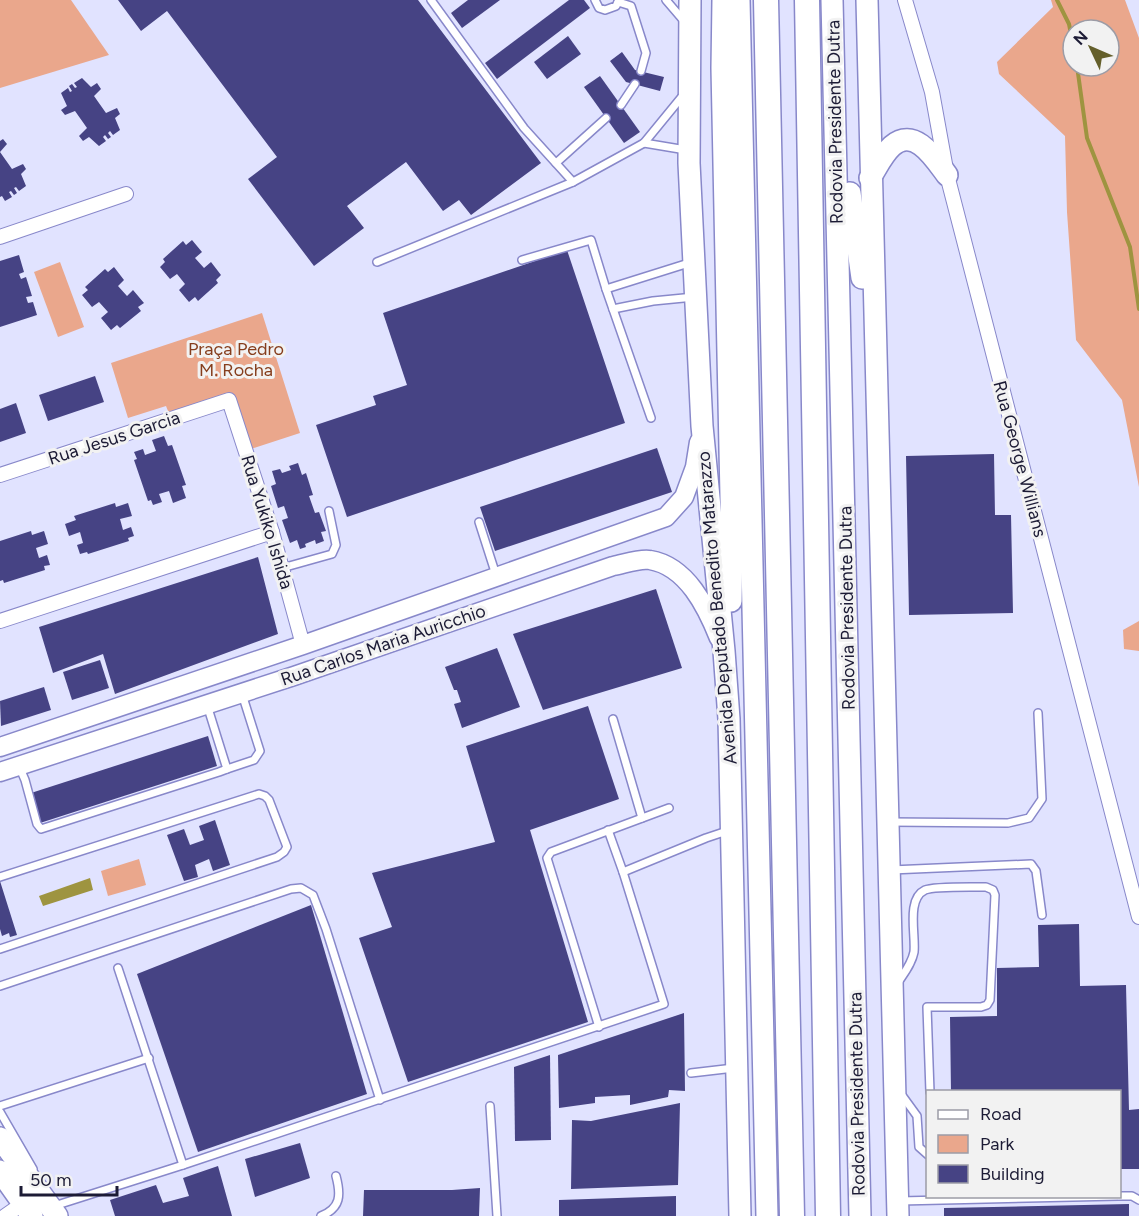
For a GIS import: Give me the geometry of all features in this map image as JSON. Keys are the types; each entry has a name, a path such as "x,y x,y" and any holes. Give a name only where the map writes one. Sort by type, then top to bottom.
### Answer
{"highway":[{"path":"766,0 792,1216"},
{"name":"Rodovia Presidente Dutra","path":"807,0 828,1216"}],"main road":[{"name":"Avenida Deputado Benedito Matarazzo","path":"690,0 689,151 702,426 729,719 740,1216"},
{"path":"723,0 722,68 732,544 729,719"},
{"path":"739,0 767,1216"},
{"name":"Rodovia Presidente Dutra","path":"832,0 860,1216"},
{"path":"867,0 897,1209"},
{"path":"834,69 842,114 853,222 874,325"},
{"path":"870,178 890,147 910,141 930,152 947,175"},
{"name":"Rua Carlos Maria Auricchio","path":"0,747 303,645 666,517 684,498 695,466 702,426"},
{"name":"Rua Carlos Maria Auricchio","path":"0,772 294,676 613,566 650,559 674,570 692,588 708,611 724,651"},
{"path":"294,676 303,645"},
{"path":"0,1138 40,1207"},
{"path":"0,1171 40,1207"}],"street":[{"name":"Rua George Willians","path":"905,0 932,92 947,175 1139,917"},
{"path":"0,237 126,194"},
{"name":"Rua Jesus Garcia","path":"0,475 229,400"},
{"name":"Rua Yukiko Ishida","path":"229,400 272,532 303,645"},
{"path":"0,621 272,532"},
{"path":"5,1216 40,1207"}],"lane":[{"path":"431,0 524,128 573,182"},
{"path":"595,0 599,8 605,10 614,7 619,1 634,0"},
{"path":"666,0 690,29"},
{"path":"619,1 631,6 635,15 646,53 641,71"},
{"path":"621,105 635,84"},
{"path":"377,262 573,182 644,143 690,87"},
{"path":"555,163 606,118"},
{"path":"644,143 689,151"},
{"path":"522,260 591,240 651,418"},
{"path":"606,289 694,261"},
{"path":"613,309 653,301 696,297"},
{"path":"282,568 332,554 336,545 329,511"},
{"path":"479,522 496,578"},
{"path":"19,766 40,829 227,769 255,759 260,751 242,693"},
{"path":"207,705 227,769"},
{"path":"887,822 1008,823 1029,818 1042,799 1038,713"},
{"path":"613,719 642,818"},
{"path":"0,877 259,794 269,800 287,847 277,857 0,949"},
{"path":"599,1027 547,858 551,852 669,808"},
{"path":"623,872 706,838 732,830"},
{"path":"0,1112 32,1165 40,1207 183,1165 664,1004 608,831"},
{"path":"889,870 1031,864 1036,871 1042,915"},
{"path":"892,990 909,966 914,953 914,904 918,895 926,889 986,887 993,890 995,895 990,1000 987,1005 981,1007 927,1007 930,1090"},
{"path":"0,986 291,889 302,888 313,895 326,929 380,1100"},
{"path":"118,968 183,1165"},
{"path":"0,1106 149,1058"},
{"path":"691,1073 737,1068"},
{"path":"894,1085 917,1116 919,1147 926,1154"},
{"path":"490,1106 497,1216"},
{"path":"321,1216 331,1212 337,1204 340,1191 336,1176"},
{"path":"1121,1196 1131,1196 1139,1200"},
{"path":"897,1209 1085,1198"}],"green space":[{"path":"0,0 71,0 109,55 0,88"},
{"path":"1051,0 1125,0 1139,38 1139,487 1122,400 1076,340 1067,212 1065,136 999,74 997,62 1053,7"},
{"path":"60,262 84,327 58,337 34,272"},
{"name":"Praça Pedro M. Rocha","path":"262,313 300,433 251,449 234,396 170,416 166,406 128,418 111,363"},
{"path":"1139,621 1139,651 1124,649 1123,630"},
{"path":"139,859 146,885 108,896 101,871"}],"shaded area":[{"path":"90,878 93,890 43,906 39,896"}],"building":[{"path":"118,0 418,0 541,163 471,215 459,200 443,211 406,162 347,206 364,228 314,266 248,179 277,157 167,11 141,31"},
{"path":"468,0 500,0 462,28 451,13"},
{"path":"569,0 584,0 590,8 497,79 485,63"},
{"path":"568,36 581,54 547,79 534,62"},
{"path":"622,52 635,70 664,77 660,91 626,82 610,61"},
{"path":"600,76 640,132 624,143 584,87"},
{"path":"82,78 91,87 97,83 101,89 94,96 106,113 117,108 120,114 115,118 120,130 113,135 110,131 108,133 111,137 108,139 105,135 103,137 106,141 99,146 89,137 83,141 79,136 87,128 75,111 65,115 61,110 67,106 61,93 68,88 70,92 72,91 69,86 72,84 75,88 77,87 74,83"},
{"path":"3,139 7,144 0,152 0,141"},
{"path":"0,152 12,169 23,164 26,169 21,174 26,186 19,191 16,187 14,188 17,193 14,195 11,191 9,192 12,197 5,201 2,196 0,197"},
{"path":"192,240 202,252 195,258 204,268 211,262 221,275 216,280 218,283 198,301 195,297 189,302 179,290 185,284 177,274 170,279 160,267 165,262 163,259 183,241 186,245"},
{"path":"567,250 625,423 347,517 316,425 376,405 373,396 407,385 383,313"},
{"path":"19,255 24,272 19,274 21,279 26,277 32,296 26,297 28,303 33,302 37,315 0,327 0,261"},
{"path":"114,267 124,280 118,286 127,296 133,290 144,303 138,307 141,311 120,328 117,325 111,330 101,318 108,312 99,302 92,307 82,295 88,290 85,287 105,269 108,272"},
{"path":"95,376 104,402 48,421 39,395"},
{"path":"16,403 26,433 0,442 0,409"},
{"path":"164,436 168,446 172,445 186,485 182,486 186,498 173,503 169,491 159,494 162,502 153,505 151,500 148,501 134,460 137,459 134,452 143,449 145,455 156,451 152,440"},
{"path":"657,448 672,492 495,551 480,507"},
{"path":"994,454 995,515 1011,515 1013,613 909,615 906,456"},
{"path":"298,463 302,475 306,473 313,495 309,496 315,513 319,512 326,531 321,532 324,541 316,544 315,540 300,549 297,540 290,543 282,520 288,518 284,506 278,508 271,486 276,484 272,471 280,469 282,473 291,470 289,466"},
{"path":"115,503 116,507 128,503 132,516 120,519 123,530 131,527 134,536 128,538 129,541 88,554 87,552 80,554 77,545 83,543 80,532 69,536 65,524 76,520 74,516"},
{"path":"31,531 32,535 44,531 48,544 36,548 39,558 47,555 50,565 44,566 45,570 4,583 3,580 0,581 0,541"},
{"path":"258,557 278,634 115,694 103,654 53,673 39,627"},
{"path":"656,589 682,668 543,710 513,634"},
{"path":"497,648 520,707 462,728 454,704 461,702 445,667"},
{"path":"100,660 109,688 72,700 63,672"},
{"path":"44,687 51,710 1,726 0,701"},
{"path":"588,706 619,799 530,830 588,1022 408,1082 359,938 392,927 372,873 495,842 466,746"},
{"path":"208,736 217,766 40,823 31,793"},
{"path":"215,820 230,865 213,871 209,859 195,865 198,877 184,881 167,835 184,829 190,845 204,840 199,826"},
{"path":"0,881 17,935 10,937 9,933 2,936 0,929"},
{"path":"311,905 367,1094 198,1152 137,974"},
{"path":"1079,924 1080,986 1126,985 1129,1110 1139,1109 1139,1169 1121,1169 1121,1090 951,1090 950,1017 997,1016 997,968 1039,967 1038,925"},
{"path":"684,1013 685,1091 669,1090 668,1097 630,1105 630,1095 595,1097 595,1103 559,1108 558,1055"},
{"path":"550,1055 551,1140 515,1141 514,1067"},
{"path":"680,1103 678,1185 571,1189 572,1120 591,1121"},
{"path":"300,1143 310,1178 255,1197 245,1159"},
{"path":"218,1166 232,1216 115,1216 110,1200 156,1185 163,1203 189,1196 183,1178"},
{"path":"480,1188 479,1216 363,1216 364,1190"},
{"path":"676,1196 676,1216 559,1216 559,1200"},
{"path":"1129,1204 1129,1216 944,1216 944,1208"}],"waterway":[{"path":"1057,0 1066,18"},
{"path":"1079,78 1087,138 1130,247 1139,309"}]}
